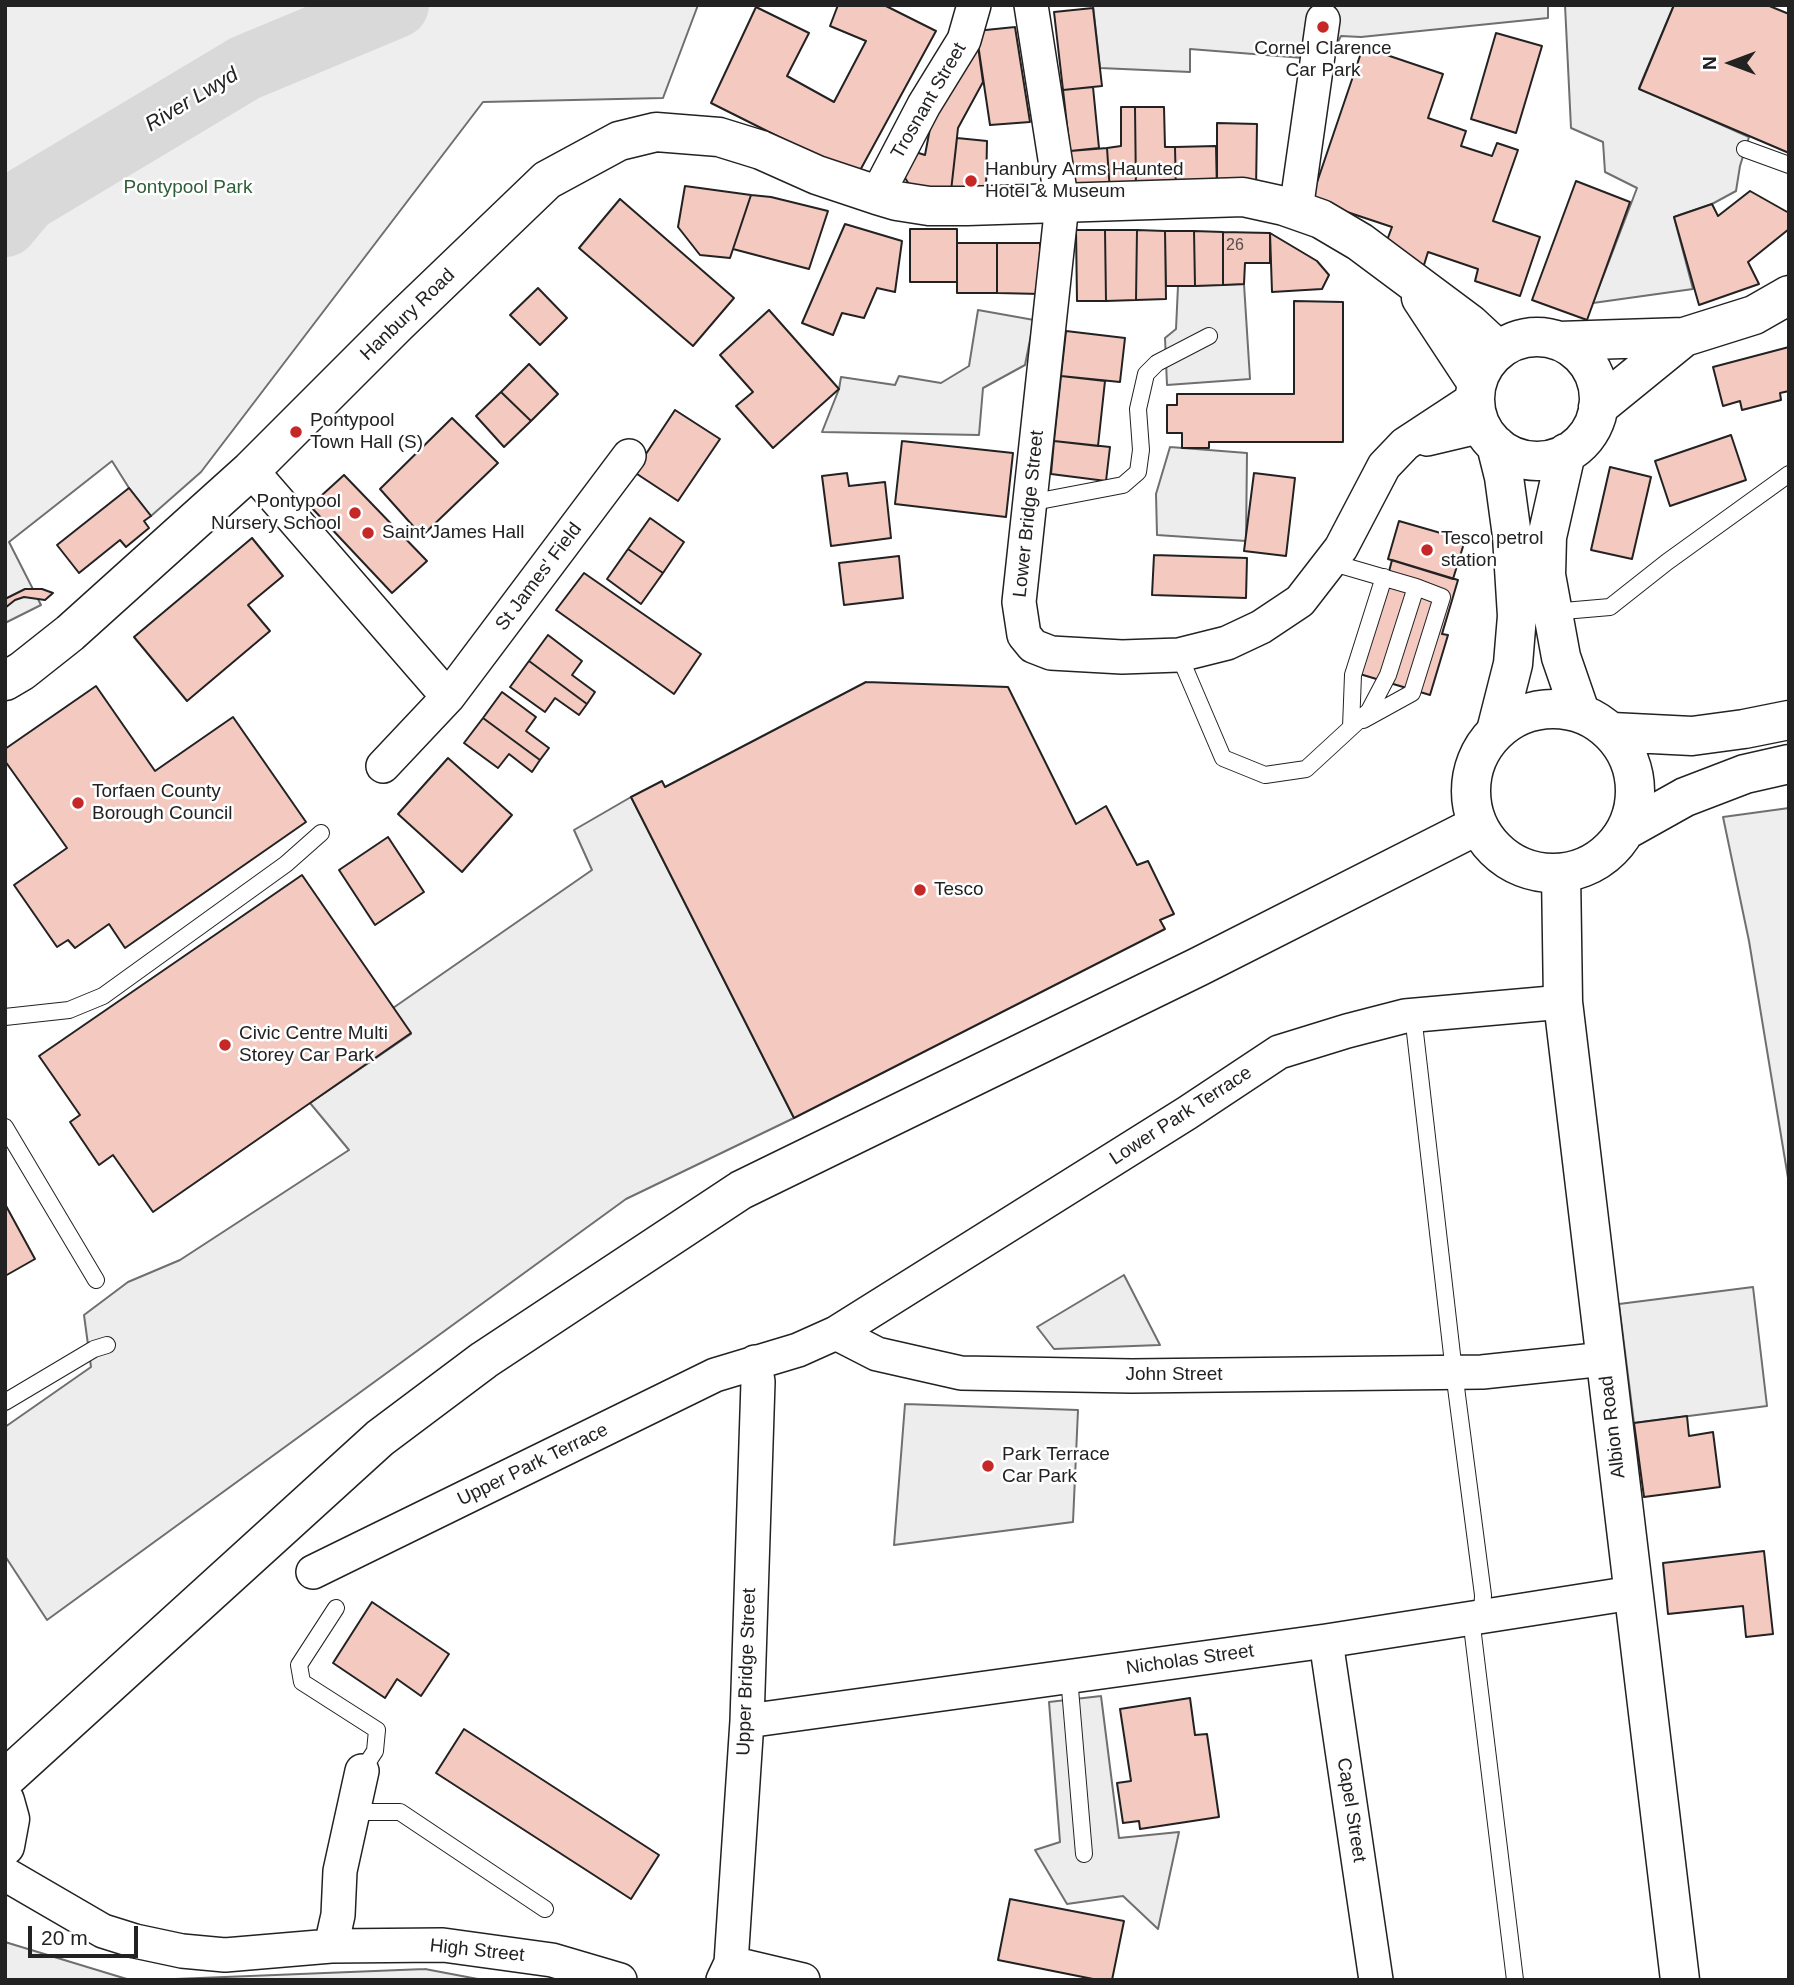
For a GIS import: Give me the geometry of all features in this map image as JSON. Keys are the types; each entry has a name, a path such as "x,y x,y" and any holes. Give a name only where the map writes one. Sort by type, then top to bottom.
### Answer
{"street":[{"name":"Trosnant Street","path":"877,195 924,105 964,40 974,5"},
{"name":"Lower Bridge Street","path":"1031,5 1062,204 1019,602 1024,635 1034,646 1051,653 1122,657 1179,655 1227,643 1261,627 1300,601 1341,548 1384,466 1405,444 1482,413"},
{"path":"1296,210 1323,20"},
{"name":"Hanbury Road","path":"5,681 70,633 251,470 397,324 547,180 619,141 656,132 719,137 761,150 817,175 877,195 929,206 1243,197 1296,210 1321,219 1360,242 1470,324 1498,350"},
{"path":"1406,276 1482,413 1511,455 1530,460 1548,460 1566,453 1582,442 1593,426 1598,407 1598,386 1590,367 1577,351 1559,341 1544,337 1527,337 1512,342 1498,350 1485,365 1482,413 1504,477 1512,536 1517,616 1513,664 1496,732"},
{"path":"1559,341 1684,337 1754,315 1789,295"},
{"path":"1598,407 1684,337"},
{"path":"1566,453 1547,537 1546,575 1561,657 1580,712"},
{"name":"St James' Field","path":"383,766 448,697 629,456"},
{"path":"251,470 448,697"},
{"path":"1557,708 1580,712 1597,720 1612,732 1627,753 1635,778 1635,805 1626,830 1615,847 1599,860 1581,869 1561,873 1536,872 1512,863 1492,847 1478,825 1471,801 1472,775 1480,752 1496,732 1514,718 1535,710 1557,708"},
{"path":"1612,732 1692,736 1789,720"},
{"path":"1626,830 1685,797 1745,774 1789,764"},
{"path":"5,1779 380,1438 484,1360 741,1190 1198,967 1478,825"},
{"name":"Albion Road","path":"1561,873 1563,1002 1680,1980"},
{"name":"Lower Park Terrace","path":"836,1333 1187,1113 1279,1052 1347,1031 1413,1015 1563,1002"},
{"path":"754,1362 798,1350 836,1333"},
{"name":"John Street","path":"836,1333 877,1354 961,1373 1132,1376 1454,1373 1605,1359"},
{"name":"Upper Park Terrace","path":"313,1572 715,1376 754,1362"},
{"name":"Upper Bridge Street","path":"727,1971 747,1721 758,1382 754,1362"},
{"name":"Nicholas Street","path":"747,1721 1326,1641 1632,1593"},
{"name":"Capel Street","path":"1326,1641 1376,1980"},
{"path":"331,1946 338,1915 340,1871 362,1772"},
{"path":"5,1801 10,1818 5,1846"},
{"name":"High Street","path":"5,1874 103,1931 182,1951 225,1955 331,1946 443,1945 552,1960 620,1980"},
{"path":"727,1971 803,1980"}],"lane":[{"path":"1745,149 1789,165"},
{"path":"1029,503 1123,485 1138,472 1141,450 1138,409 1146,374 1157,363 1209,336"},
{"path":"1552,612 1610,607 1667,562 1789,474"},
{"path":"1330,562 1443,597 1412,693 1352,726"},
{"path":"1352,726 1353,675 1384,578"},
{"path":"1179,655 1223,758 1265,775 1306,769 1368,711 1388,675 1416,587"},
{"path":"5,1017 69,1010 103,996 286,864 320,833"},
{"path":"1413,1015 1454,1373 1483,1595 1476,1617 1515,1980"},
{"path":"5,1127 96,1280"},
{"path":"5,1402 94,1349 107,1345"},
{"path":"336,1608 299,1665 302,1682 377,1730 375,1751 362,1772"},
{"path":"1069,1677 1084,1854"},
{"path":"353,1812 400,1812 545,1909"}],"green space":[{"name":"Pontypool Park","path":"5,5 698,5 663,98 483,102 201,472 151,516 112,461 9,542 41,605 5,623"},
{"path":"1789,808 1789,1184 1749,941 1723,817"},
{"path":"5,1942 130,1980 5,1980"},
{"path":"425,1969 483,1980 150,1980"}],"shaded area":[{"name":"Cornel Clarence Car Park","path":"1093,5 1548,5 1548,18 1361,37 1341,36 1329,60 1190,49 1190,72 1100,68"},
{"path":"1565,5 1674,5 1639,88 1749,137 1736,191 1712,204 1674,217 1693,289 1593,303 1637,188 1605,172 1603,142 1571,128"},
{"path":"1244,284 1250,379 1167,385 1165,338 1176,329 1178,286"},
{"path":"978,310 1034,320 1025,365 983,388 979,435 822,432 841,377 895,385 899,376 941,383 969,366"},
{"path":"1170,447 1247,453 1246,541 1157,535 1156,494"},
{"path":"631,797 794,1118 626,1199 47,1620 5,1556 5,1427 91,1367 84,1315 128,1282 180,1260 349,1150 310,1103 411,1034 393,1008 592,870 574,830"},
{"path":"1124,1275 1160,1345 1054,1349 1037,1327"},
{"path":"1753,1287 1767,1406 1634,1423 1619,1304"},
{"name":"Park Terrace Car Park","path":"905,1404 1078,1410 1073,1522 894,1545"},
{"path":"1101,1696 1119,1838 1179,1832 1158,1929 1123,1896 1067,1904 1035,1850 1060,1842 1049,1702"}],"building":[{"path":"838,5 884,5 936,31 857,176 711,103 756,7 809,33 787,76 834,102 866,41 830,26"},
{"path":"1674,5 1767,5 1789,14 1789,153 1639,89"},
{"path":"1093,8 1102,86 1063,90 1054,12"},
{"path":"1015,27 1030,122 990,125 976,31"},
{"path":"1496,33 1542,46 1516,133 1471,119"},
{"path":"978,46 983,82 958,128 951,191 909,184 905,178 909,150 925,155 931,123"},
{"path":"1363,47 1443,74 1428,118 1466,131 1461,146 1492,156 1497,143 1518,150 1493,221 1540,237 1520,296 1475,281 1478,269 1428,252 1424,265 1383,251 1392,227 1311,200"},
{"path":"1093,87 1099,148 1070,151 1063,90"},
{"path":"1121,107 1135,107 1136,191 1110,192 1107,148 1121,146"},
{"path":"1135,107 1164,107 1165,147 1175,147 1176,192 1136,191"},
{"path":"1217,123 1257,124 1256,191 1217,192"},
{"path":"957,138 987,141 986,191 951,191"},
{"path":"1216,146 1217,192 1176,192 1175,147"},
{"path":"1107,148 1110,192 1074,194 1070,151"},
{"path":"1576,181 1630,202 1587,320 1532,300"},
{"path":"685,186 751,195 730,258 700,255 678,227"},
{"path":"1750,191 1789,213 1789,229 1748,262 1759,284 1699,305 1674,217 1712,204 1718,216"},
{"path":"751,195 771,197 828,211 809,269 733,249"},
{"path":"620,199 734,298 693,346 579,248"},
{"path":"845,224 902,241 895,292 877,288 864,318 842,313 833,335 802,323"},
{"path":"910,229 957,229 957,282 910,282"},
{"path":"1076,230 1105,230 1106,301 1077,301"},
{"path":"1105,230 1137,230 1136,300 1106,301"},
{"path":"1137,230 1165,231 1166,299 1136,300"},
{"path":"1165,231 1194,231 1195,286 1166,286"},
{"path":"1194,231 1223,232 1223,285 1195,286"},
{"path":"1223,232 1270,233 1270,263 1245,263 1244,284 1223,285"},
{"path":"1270,233 1317,261 1329,275 1322,289 1272,292"},
{"path":"957,243 997,243 997,293 957,293"},
{"path":"997,243 1040,243 1041,294 997,293"},
{"path":"538,288 567,318 540,345 510,315"},
{"path":"1294,301 1343,302 1343,442 1209,442 1209,448 1182,448 1182,433 1167,433 1167,405 1177,405 1177,394 1294,394"},
{"path":"769,310 839,389 773,448 736,406 753,392 720,355"},
{"path":"1066,331 1125,338 1120,382 1061,376"},
{"path":"1789,347 1789,391 1780,393 1781,400 1742,410 1740,401 1723,406 1713,367"},
{"path":"529,364 558,394 531,421 501,392"},
{"path":"1061,376 1105,381 1098,446 1054,441"},
{"path":"501,392 531,421 504,447 476,416"},
{"path":"675,410 720,439 678,501 634,472"},
{"path":"452,418 498,463 422,536 380,489"},
{"path":"1731,435 1746,480 1670,506 1655,461"},
{"path":"902,441 1013,453 1006,517 895,504"},
{"path":"1054,441 1110,447 1106,481 1051,474"},
{"path":"1610,467 1651,477 1632,559 1591,550"},
{"path":"847,473 849,486 885,482 891,538 831,546 822,476"},
{"path":"1254,473 1295,478 1286,556 1244,551"},
{"name":"Saint James Hall","path":"344,475 427,561 392,593 310,506"},
{"path":"129,488 151,516 144,521 149,528 126,547 120,540 79,573 57,545"},
{"path":"650,518 684,542 663,573 628,549"},
{"path":"1399,521 1465,540 1453,579 1388,559"},
{"path":"252,538 283,576 248,605 270,631 187,701 134,637"},
{"path":"628,549 663,573 641,604 607,579"},
{"path":"1154,555 1247,558 1246,598 1152,595"},
{"path":"899,556 903,598 844,605 839,563"},
{"path":"1392,560 1458,580 1442,634 1448,635 1430,695 1353,672 1380,606"},
{"path":"584,573 701,654 674,694 556,610"},
{"path":"25,589 42,589 53,593 45,600 24,597 5,608 5,599"},
{"path":"548,635 582,661 572,675 595,692 587,704 529,661"},
{"path":"529,661 587,704 579,715 555,698 545,712 510,687"},
{"name":"Tesco","path":"866,682 1008,687 1076,824 1106,806 1137,865 1148,861 1174,914 1160,920 1165,929 794,1118 631,797 662,781 665,787"},
{"path":"96,686 155,771 233,717 306,822 125,948 109,924 75,948 68,940 57,947 14,885 67,848 5,761 5,749"},
{"path":"502,692 536,717 526,731 549,748 540,760 483,718"},
{"path":"483,718 540,760 532,772 509,754 498,768 464,743"},
{"path":"448,758 512,815 462,872 398,814"},
{"path":"388,837 424,892 375,925 339,870"},
{"name":"Civic Centre Multi Storey Car Park","path":"302,875 411,1033 153,1212 113,1155 99,1165 70,1122 80,1115 39,1056"},
{"path":"5,1204 35,1259 5,1276"},
{"path":"1687,1416 1689,1436 1713,1432 1720,1487 1644,1497 1634,1423"},
{"path":"1764,1551 1773,1634 1746,1637 1743,1606 1668,1614 1663,1563"},
{"path":"372,1602 449,1654 421,1696 397,1679 385,1698 333,1663"},
{"path":"1190,1698 1195,1735 1207,1734 1219,1817 1140,1829 1139,1821 1123,1823 1117,1783 1131,1781 1120,1709"},
{"path":"464,1729 659,1855 631,1899 436,1773"},
{"path":"1010,1899 1124,1921 1112,1980 1098,1980 998,1960"}],"waterway":[{"name":"River Lwyd","path":"5,224 26,199 245,68 396,5"}],"place":[{"name":"Cornel Clarence Car Park","path":"1323,27"},
{"name":"Hanbury Arms Haunted Hotel & Museum","path":"971,181"},
{"name":"Pontypool Town Hall (S)","path":"296,432"},
{"name":"Pontypool Nursery School","path":"355,513"},
{"name":"Saint James Hall","path":"368,533"},
{"name":"Tesco petrol station","path":"1427,550"},
{"name":"Torfaen County Borough Council","path":"78,803"},
{"name":"Tesco","path":"920,890"},
{"name":"Civic Centre Multi Storey Car Park","path":"225,1045"},
{"name":"Park Terrace Car Park","path":"988,1466"}]}
